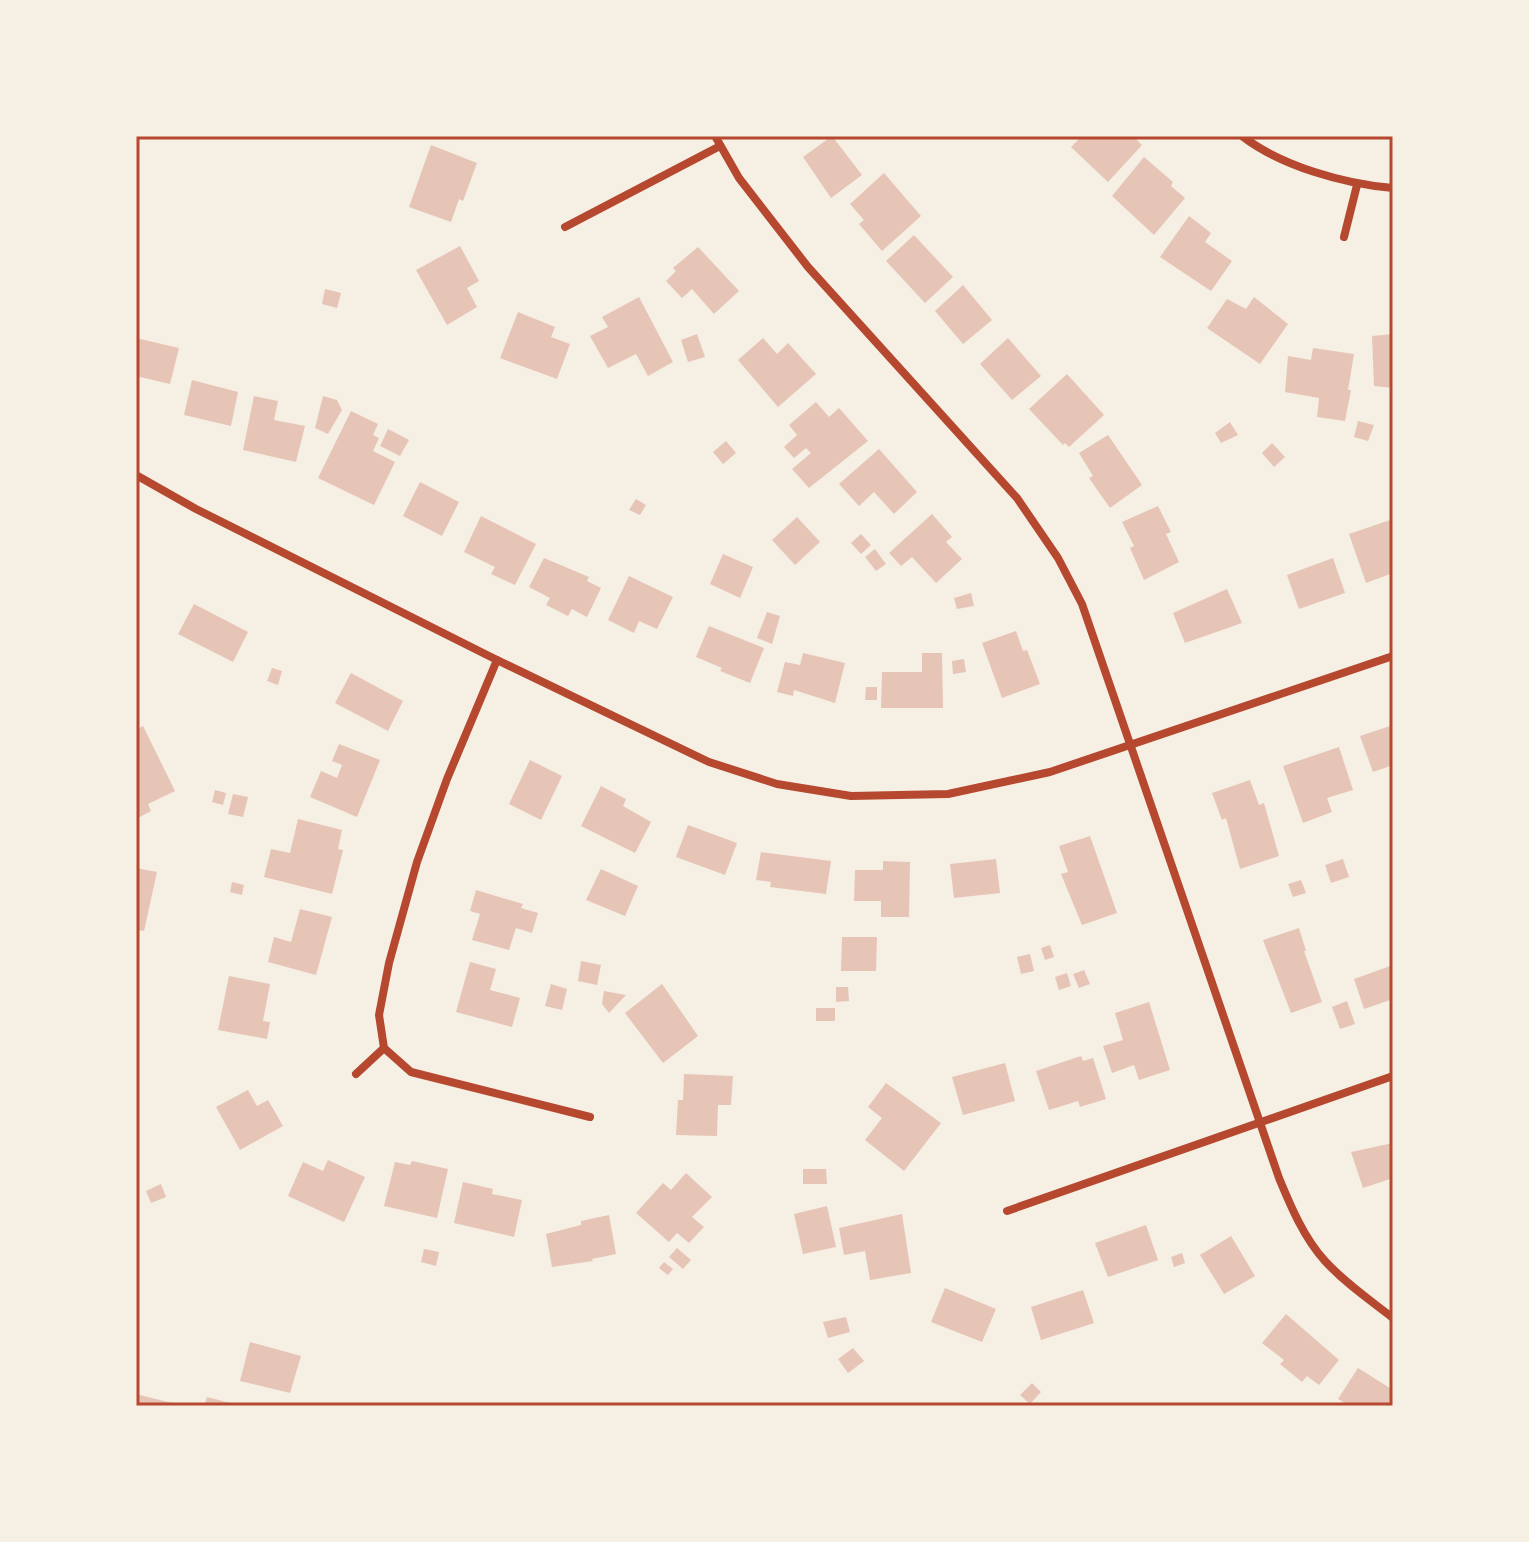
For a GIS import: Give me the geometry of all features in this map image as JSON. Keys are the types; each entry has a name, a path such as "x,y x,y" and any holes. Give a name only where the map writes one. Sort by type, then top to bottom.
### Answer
{"street":[{"path":"715,136 739,178 808,267 1017,498 1050,546 1082,604 1279,1178 1297,1220 1324,1260 1393,1318"},
{"path":"1242,136 1257,147 1357,185 1393,188"},
{"path":"565,227 720,146"},
{"path":"1344,237 1357,185"},
{"path":"136,475 196,509 497,660 709,762 777,784 851,796 948,794 1050,772 1393,656"},
{"path":"497,660 447,779 417,862 389,963 379,1015 384,1048 411,1072 590,1117"},
{"path":"356,1074 384,1048"},
{"path":"1007,1211 1393,1076"}],"building":[{"path":"832,136 862,175 831,198 803,157"},
{"path":"1082,136 1133,136 1142,145 1108,182 1071,147"},
{"path":"431,145 477,163 463,201 459,199 451,222 409,207"},
{"path":"1144,157 1173,182 1171,186 1185,198 1154,235 1112,196"},
{"path":"884,173 921,216 882,251 859,224 864,220 850,204"},
{"path":"1189,216 1211,233 1205,242 1232,261 1211,291 1160,257"},
{"path":"914,235 953,277 925,303 886,261"},
{"path":"460,246 479,281 467,288 477,307 447,325 416,270"},
{"path":"698,247 739,291 714,314 692,289 682,298 666,281 676,271 673,268"},
{"path":"963,285 992,320 963,344 935,311"},
{"path":"325,289 341,293 337,308 322,304"},
{"path":"639,297 673,362 648,376 636,354 608,368 590,336 608,327 602,317"},
{"path":"1254,297 1288,324 1260,364 1207,328 1227,299 1246,309"},
{"path":"518,312 555,327 551,337 570,344 557,379 500,358"},
{"path":"697,334 705,357 688,362 681,340"},
{"path":"1393,334 1393,388 1374,386 1372,336"},
{"path":"136,338 179,348 170,384 136,376"},
{"path":"763,338 777,354 788,343 816,374 778,407 738,360"},
{"path":"1008,338 1041,376 1012,400 980,364"},
{"path":"1313,348 1354,354 1345,421 1317,417 1319,398 1285,392 1288,356 1311,360"},
{"path":"1067,374 1104,415 1069,447 1065,443 1063,445 1029,409"},
{"path":"192,380 238,392 231,426 184,415"},
{"path":"254,396 278,401 274,420 305,426 296,462 243,450"},
{"path":"323,396 337,400 342,410 328,434 315,428"},
{"path":"816,402 829,417 839,408 868,441 809,488 792,469 811,453 806,448 794,458 784,447 797,435 789,425"},
{"path":"351,411 378,424 373,435 379,438 373,451 395,462 374,505 318,478"},
{"path":"1358,421 1374,425 1368,441 1354,437"},
{"path":"1230,422 1238,435 1221,443 1215,433"},
{"path":"388,429 409,440 400,456 380,446"},
{"path":"1108,435 1142,485 1110,508 1089,478 1093,476 1079,453"},
{"path":"726,441 736,453 723,464 713,452"},
{"path":"1272,443 1285,457 1274,467 1262,453"},
{"path":"879,449 917,492 894,514 874,492 859,506 839,484"},
{"path":"420,482 459,502 442,536 403,516"},
{"path":"636,499 646,505 640,515 629,510"},
{"path":"1158,506 1171,532 1166,534 1179,562 1144,580 1130,548 1134,546 1122,522"},
{"path":"932,514 952,537 946,542 962,559 936,583 912,557 901,566 889,553"},
{"path":"481,516 536,544 515,585 491,574 495,567 464,552"},
{"path":"797,517 820,542 795,565 772,540"},
{"path":"1393,519 1393,573 1366,583 1349,534"},
{"path":"861,534 871,545 861,554 851,543"},
{"path":"875,549 886,564 876,571 865,557"},
{"path":"723,554 753,567 740,598 710,584"},
{"path":"544,558 589,577 587,581 601,588 587,617 572,609 568,616 546,605 550,598 529,587"},
{"path":"1333,558 1345,593 1299,609 1287,575"},
{"path":"629,576 673,597 657,629 639,621 634,633 608,620"},
{"path":"1227,589 1242,623 1185,643 1173,613"},
{"path":"971,593 974,606 957,609 954,598"},
{"path":"194,604 248,632 233,662 178,634"},
{"path":"767,612 780,616 772,644 757,638"},
{"path":"709,626 764,648 750,683 696,657"},
{"path":"1016,631 1040,684 1002,698 982,643"},
{"path":"803,653 845,663 835,703 794,690 793,696 777,692 785,662 800,665"},
{"path":"922,653 942,653 943,708 881,708 882,672 922,672"},
{"path":"964,659 966,672 953,674 952,661"},
{"path":"272,668 282,671 278,685 267,681"},
{"path":"351,673 403,701 388,731 335,703"},
{"path":"866,687 877,687 877,700 865,700"},
{"path":"1393,725 1393,765 1373,772 1360,736"},
{"path":"143,726 175,791 148,804 151,811 136,819 136,730"},
{"path":"339,744 380,760 357,817 310,797 321,771 337,778 342,765 332,761"},
{"path":"1339,747 1353,790 1327,798 1332,812 1303,823 1283,766"},
{"path":"530,760 562,776 541,820 509,804"},
{"path":"1250,780 1259,805 1264,803 1279,856 1240,869 1226,818 1222,820 1212,793"},
{"path":"601,786 626,799 623,806 651,822 635,853 581,826"},
{"path":"215,790 226,793 223,805 212,802"},
{"path":"233,794 248,797 243,817 228,814"},
{"path":"298,819 342,830 338,849 343,850 332,894 264,877 271,849 290,853"},
{"path":"688,825 737,843 725,875 676,857"},
{"path":"1090,836 1117,913 1082,925 1061,874 1068,872 1059,846"},
{"path":"761,852 831,861 826,894 770,887 771,882 756,880"},
{"path":"996,859 1000,893 954,898 950,864"},
{"path":"1343,859 1349,877 1331,883 1325,865"},
{"path":"883,861 910,862 909,917 881,917 881,901 854,901 855,870 883,870"},
{"path":"136,868 157,872 144,931 136,930"},
{"path":"601,869 638,886 625,916 586,900"},
{"path":"1301,880 1306,893 1293,897 1288,884"},
{"path":"232,882 244,885 242,895 230,892"},
{"path":"476,890 523,904 521,908 538,913 532,933 516,928 509,950 472,940 480,914 470,911"},
{"path":"300,909 332,917 316,975 268,962 274,937 291,942"},
{"path":"1299,928 1322,1002 1291,1013 1263,940"},
{"path":"842,937 877,937 876,971 841,971"},
{"path":"1050,945 1054,957 1045,960 1041,948"},
{"path":"1030,954 1034,971 1021,974 1017,957"},
{"path":"581,961 601,965 597,985 578,981"},
{"path":"470,962 496,969 490,990 520,998 512,1027 456,1012"},
{"path":"1393,965 1393,999 1364,1009 1354,979"},
{"path":"1084,970 1090,984 1079,988 1073,974"},
{"path":"1067,973 1071,986 1059,990 1055,977"},
{"path":"229,976 270,984 263,1021 270,1022 267,1039 218,1030"},
{"path":"551,984 567,989 562,1010 545,1006"},
{"path":"662,984 698,1036 663,1063 625,1013"},
{"path":"836,987 848,987 849,1001 836,1002"},
{"path":"604,991 626,995 609,1013 602,1004"},
{"path":"1347,1001 1355,1024 1340,1029 1332,1007"},
{"path":"1149,1002 1170,1070 1139,1080 1134,1065 1112,1073 1103,1046 1123,1040 1115,1013"},
{"path":"816,1008 835,1008 835,1021 816,1021"},
{"path":"1081,1056 1083,1061 1093,1058 1106,1099 1080,1107 1078,1101 1049,1110 1036,1071"},
{"path":"1005,1063 1015,1101 963,1115 952,1077"},
{"path":"684,1074 733,1076 731,1105 718,1105 717,1136 676,1135 678,1100 683,1100"},
{"path":"886,1083 941,1123 904,1171 865,1140 882,1118 868,1107"},
{"path":"248,1090 257,1106 268,1100 283,1126 240,1150 216,1107"},
{"path":"1393,1143 1393,1178 1363,1188 1351,1152"},
{"path":"328,1160 365,1177 344,1222 288,1196 303,1162 323,1171"},
{"path":"412,1161 448,1169 437,1218 384,1206 395,1162 410,1165"},
{"path":"803,1169 826,1169 827,1184 803,1184"},
{"path":"686,1173 712,1197 692,1217 704,1227 689,1243 677,1233 669,1242 636,1213 663,1183 671,1190"},
{"path":"463,1182 493,1189 492,1194 522,1200 514,1237 454,1223"},
{"path":"161,1184 166,1197 151,1203 146,1191"},
{"path":"827,1206 836,1247 803,1254 794,1214"},
{"path":"902,1214 911,1273 870,1280 865,1251 844,1255 839,1228"},
{"path":"609,1215 616,1254 552,1267 546,1234"},
{"path":"1146,1225 1158,1260 1108,1277 1095,1243"},
{"path":"1231,1236 1255,1276 1224,1294 1200,1255"},
{"path":"677,1248 691,1260 683,1269 669,1257"},
{"path":"424,1249 439,1252 436,1266 421,1262"},
{"path":"1182,1253 1185,1263 1174,1267 1171,1257"},
{"path":"664,1262 673,1269 668,1275 659,1268"},
{"path":"945,1288 996,1309 982,1342 931,1322"},
{"path":"1083,1290 1094,1323 1041,1340 1031,1307"},
{"path":"1286,1314 1339,1360 1319,1385 1307,1376 1302,1382 1280,1364 1284,1360 1262,1343"},
{"path":"846,1317 850,1332 828,1338 823,1322"},
{"path":"250,1342 301,1356 290,1393 240,1381"},
{"path":"853,1348 864,1361 848,1373 838,1359"},
{"path":"1358,1368 1393,1390 1393,1406 1350,1406 1338,1399"},
{"path":"1032,1383 1041,1392 1030,1404 1020,1395"},
{"path":"136,1394 180,1405 180,1406 136,1406"},
{"path":"207,1397 238,1405 238,1406 204,1406"}]}
